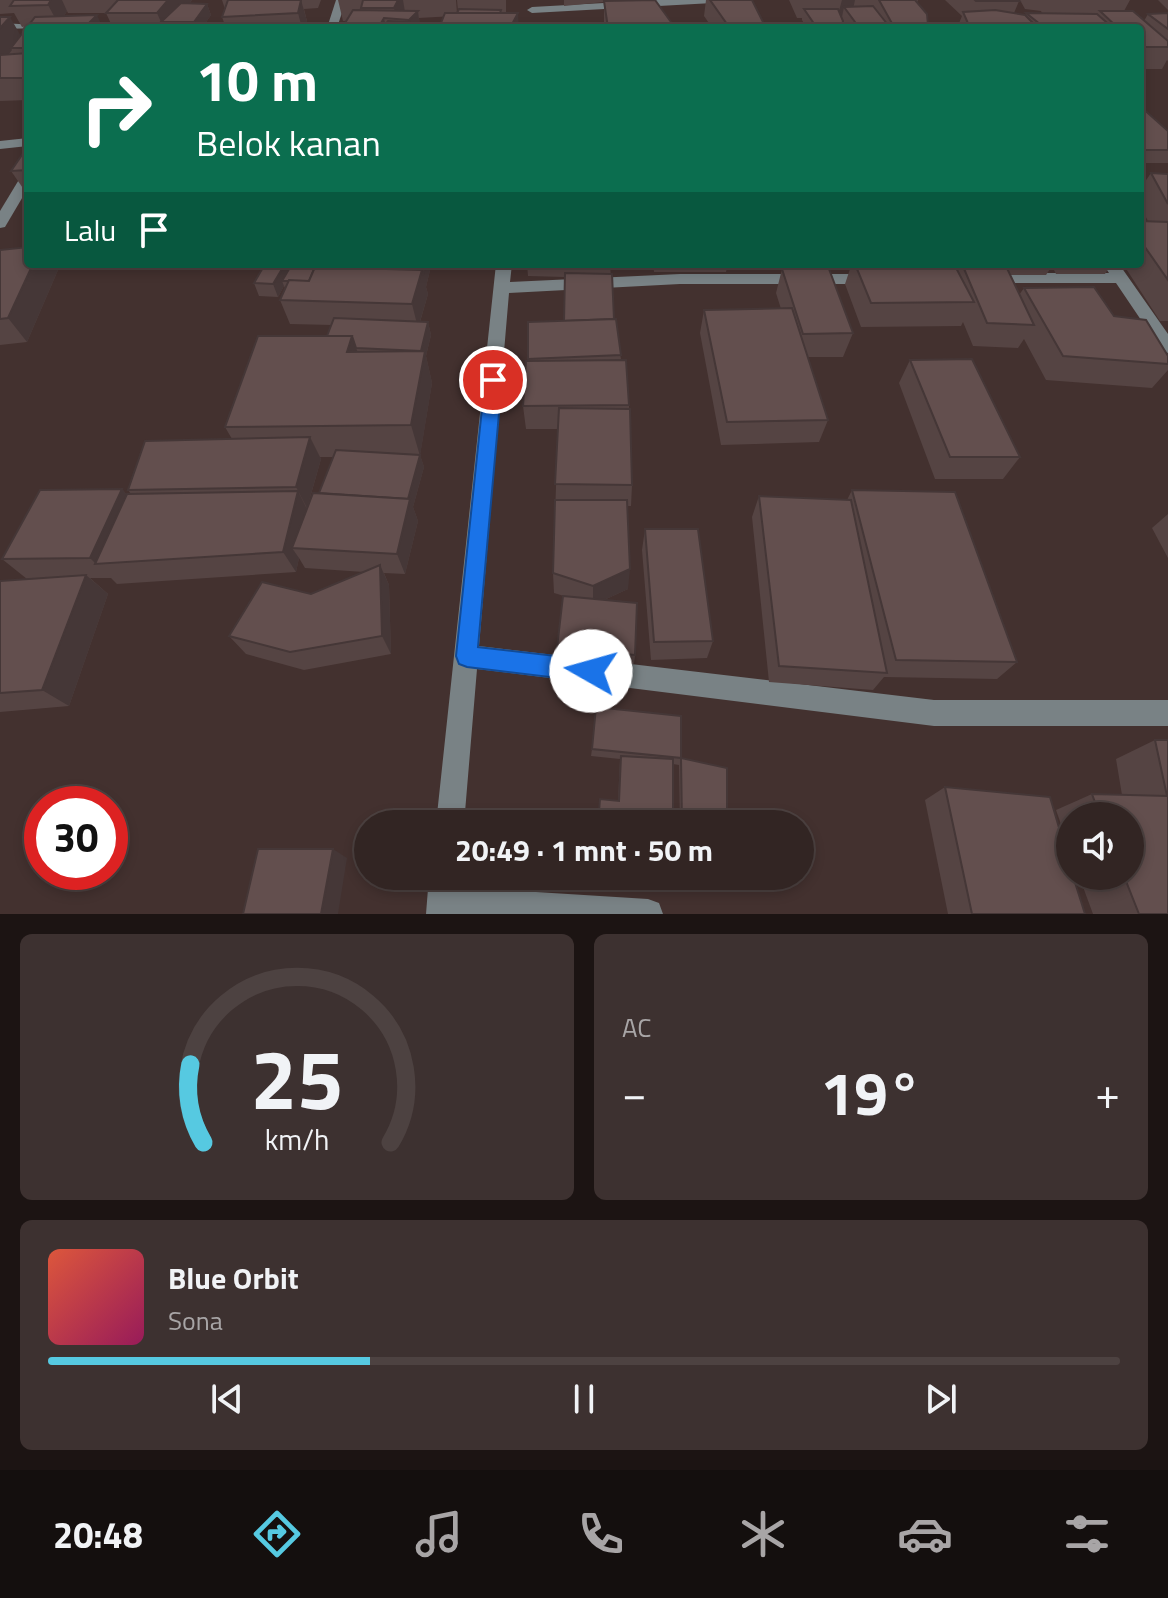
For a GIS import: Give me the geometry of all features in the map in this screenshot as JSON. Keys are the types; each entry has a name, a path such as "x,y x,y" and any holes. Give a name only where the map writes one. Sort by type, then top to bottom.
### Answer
{"street":[{"path":"333,24 341,0"},
{"path":"531,10 713,0"},
{"path":"0,26 24,27"},
{"path":"0,145 24,142"},
{"path":"0,224 24,183"},
{"path":"451,810 504,268"},
{"path":"967,278 1115,271 1168,347"},
{"path":"502,288 680,279 882,279"},
{"path":"467,656 934,713 1168,713"},
{"path":"442,897 648,914"}],"building":[{"path":"14,0 51,0 48,5 10,6"},
{"path":"118,0 168,0 157,13 106,13"},
{"path":"228,0 301,0 298,13 222,17"},
{"path":"363,0 398,0 394,8 361,8"},
{"path":"655,0 671,22 607,24 604,1"},
{"path":"710,0 752,0 764,24 727,24"},
{"path":"879,0 915,0 927,14 928,24 892,24"},
{"path":"1018,0 1019,1 976,1"},
{"path":"181,3 207,4 194,22 161,22"},
{"path":"873,6 887,24 857,24 844,7"},
{"path":"459,9 501,10 500,13 457,13"},
{"path":"804,9 838,9 843,21 842,24 814,24"},
{"path":"353,10 418,11 409,20 384,18 380,24 344,24"},
{"path":"995,10 1025,15 1034,24 968,24 963,12"},
{"path":"1100,11 1133,11 1168,41 1168,47 1144,47 1144,24 1114,24"},
{"path":"445,13 518,13 512,24 441,24"},
{"path":"1026,13 1097,14 1108,24 1040,24"},
{"path":"1168,13 1168,29 1148,14"},
{"path":"97,15 88,24 30,24 35,17"},
{"path":"0,17 10,17 0,28"},
{"path":"388,21 409,22 409,24 386,24"},
{"path":"24,31 24,48 11,48"},
{"path":"24,53 24,78 0,78 0,55"},
{"path":"1144,110 1168,131 1168,150 1144,150"},
{"path":"24,152 24,170 11,171"},
{"path":"1151,173 1168,174 1168,204"},
{"path":"1144,221 1168,222 1168,280 1144,246"},
{"path":"24,247 24,268 31,268 8,318 0,319 0,250"},
{"path":"263,268 283,268 273,284 254,283"},
{"path":"290,268 315,268 309,281 282,281"},
{"path":"315,268 422,270 412,304 280,300 289,280 309,281"},
{"path":"339,268 425,268 423,275 422,270"},
{"path":"857,268 956,268 974,302 871,303"},
{"path":"964,268 1007,268 1034,325 987,323"},
{"path":"782,269 829,269 853,333 803,334"},
{"path":"565,273 612,274 614,319 564,321"},
{"path":"1094,287 1114,316 1146,320 1168,356 1168,364 1063,356 1024,288"},
{"path":"792,308 828,420 727,422 704,310"},
{"path":"334,318 428,322 421,351 356,348 352,336 327,336"},
{"path":"616,319 621,355 528,359 528,322"},
{"path":"258,336 352,336 347,352 425,351 411,425 225,427"},
{"path":"972,359 1020,457 950,457 910,360"},
{"path":"626,360 629,405 523,406 526,361"},
{"path":"559,408 630,409 632,485 555,484"},
{"path":"310,437 296,487 128,490 145,441"},
{"path":"336,450 420,455 408,499 319,493"},
{"path":"122,489 90,558 2,559 40,490"},
{"path":"852,490 955,492 1017,662 896,660"},
{"path":"298,491 283,552 95,564 127,494"},
{"path":"313,493 410,499 397,554 292,548"},
{"path":"759,496 851,500 887,673 779,666"},
{"path":"555,500 627,500 630,569 593,586 553,573"},
{"path":"645,529 698,529 713,641 654,642"},
{"path":"380,565 382,636 290,652 229,636 262,582 311,594"},
{"path":"86,575 42,690 0,693 0,581"},
{"path":"563,596 637,603 635,655 557,648"},
{"path":"596,707 681,716 681,758 592,749"},
{"path":"1155,740 1168,740 1168,914 1139,914 1130,890 1144,890 1144,802 1095,802 1092,794 1167,796"},
{"path":"621,756 673,759 673,810 599,810 600,799 619,801"},
{"path":"681,758 727,768 727,810 682,810"},
{"path":"945,787 1050,797 1056,817 1056,890 1077,890 1085,914 972,914"},
{"path":"258,849 333,849 321,914 243,914"}],"route":[{"path":"493,380 467,656 591,671"}]}
